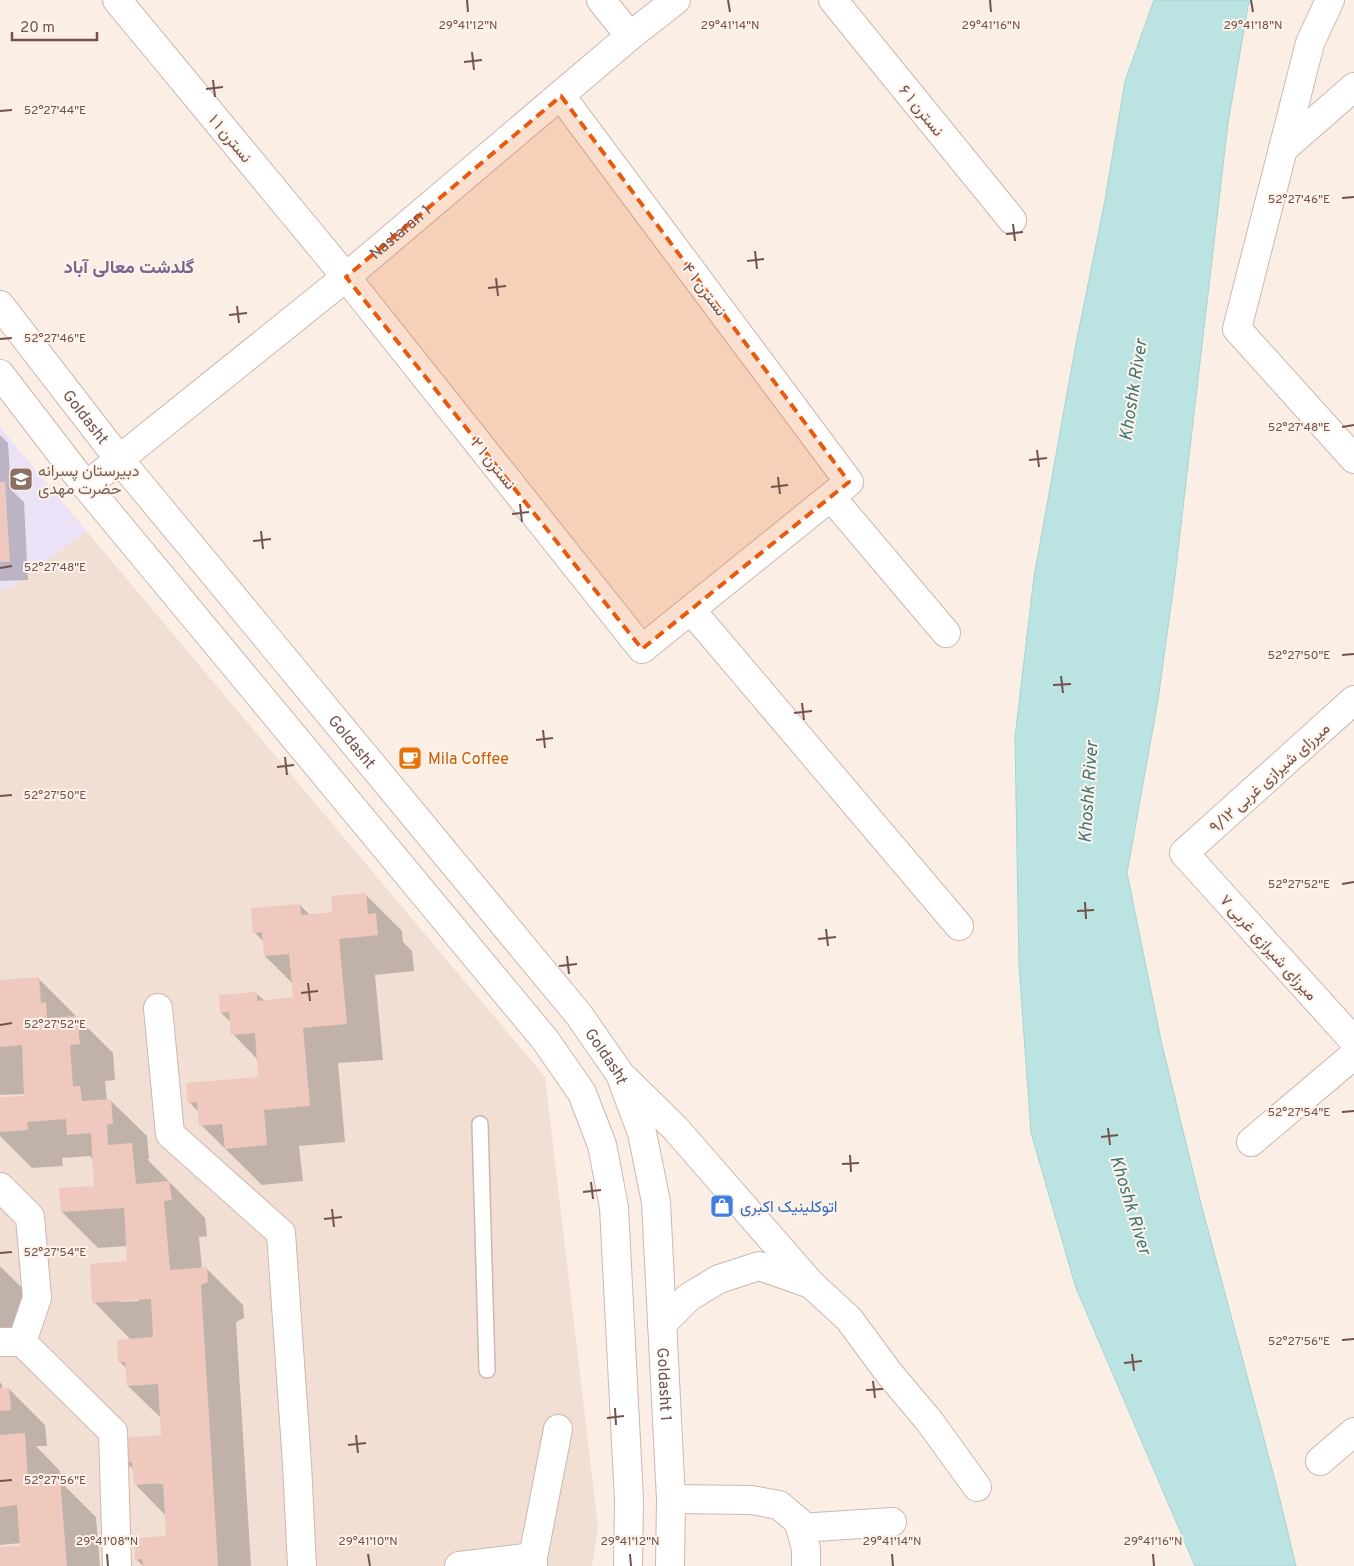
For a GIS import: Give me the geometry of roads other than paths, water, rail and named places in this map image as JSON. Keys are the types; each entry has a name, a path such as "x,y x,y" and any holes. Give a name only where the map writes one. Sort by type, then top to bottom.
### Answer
{"street":[{"name":"۱ نسترن ۱","path":"117,0 346,277"},
{"path":"601,0 630,36"},
{"name":"Nastaran 1","path":"86,486 346,277 630,36 676,0"},
{"name":"۶ نسترن ۱","path":"833,0 1012,220"},
{"path":"1330,0 1310,43 1236,330 1348,442"},
{"path":"1283,150 1354,87"},
{"name":"۴ نسترن ۱","path":"561,96 840,489 946,633"},
{"name":"۲ نسترن ۱","path":"346,277 642,648 690,610"},
{"name":"Goldasht","path":"0,305 119,459 579,1015 619,1072 642,1133 656,1202"},
{"path":"0,374 86,486 546,1041 582,1093 602,1144 614,1207 629,1500 628,1566"},
{"path":"840,489 690,610 959,926"},
{"path":"275,713 307,686"},
{"name":"۹/۱۲ میرزای شیرازی غربی","path":"1184,853 1354,700"},
{"name":"۷ میرزای شیرازی غربی","path":"1184,853 1353,1042"},
{"path":"158,1008 170,1134 281,1233 302,1566"},
{"path":"1251,1142 1353,1042"},
{"path":"619,1072 675,1128 816,1288"},
{"path":"0,1187 30,1217 37,1298 11,1342 112,1432 117,1566"},
{"name":"Goldasht 1","path":"656,1202 671,1499 670,1566"},
{"path":"662,1324 696,1292 718,1279 759,1266 811,1284 849,1319 888,1372 930,1422 977,1487"},
{"path":"458,1566 533,1561 558,1429"},
{"path":"1320,1461 1354,1432"},
{"path":"671,1499 751,1500 779,1504 799,1522 806,1549 806,1566"},
{"path":"800,1528 892,1522"}],"lane":[{"path":"480,1124 488,1370"}],"water":[{"name":"Khoshk River","path":"1154,0 1251,0 1248,6 1228,123 1175,576 1158,700 1127,873 1162,1045 1200,1200 1296,1566 1195,1566 1076,1288 1031,1133 1019,965 1015,737 1034,577 1075,349 1105,200 1125,81"}],"place":[{"name":"دبیرستان پسرانه حضرت مهدی","path":"21,479"},
{"name":"Mila Coffee","path":"410,758"},
{"name":"اتوکلینیک اکبری","path":"722,1206"}],"district":[{"name":"گلدشت معالی آباد","path":"129,267"}]}
